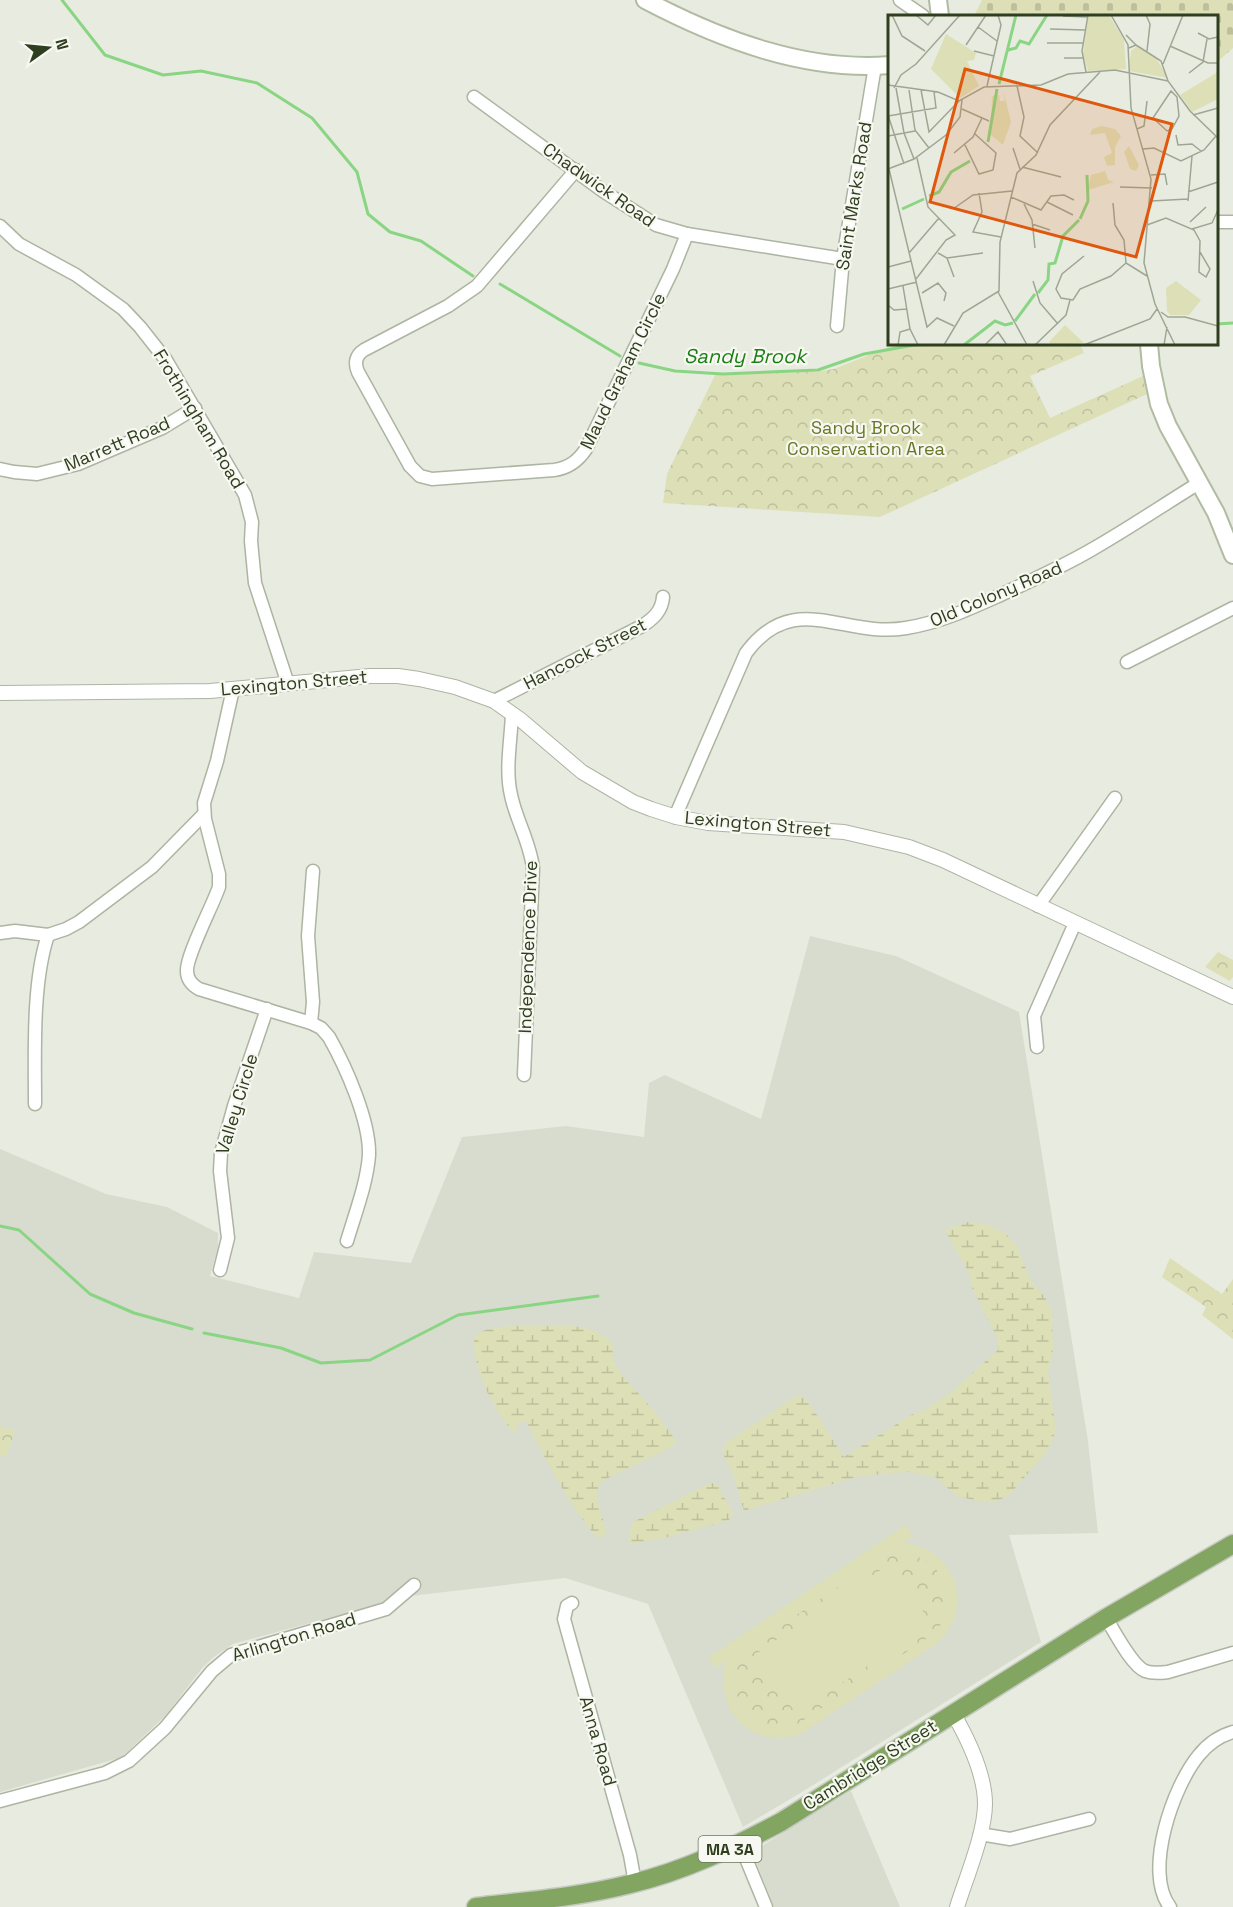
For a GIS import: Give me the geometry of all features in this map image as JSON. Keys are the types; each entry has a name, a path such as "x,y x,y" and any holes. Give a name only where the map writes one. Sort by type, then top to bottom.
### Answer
{"main road":[{"path":"645,0 696,25 787,56 840,66 882,66"},
{"path":"938,0 940,15"},
{"path":"1149,345 1159,404 1168,426 1228,531 1233,555"},
{"name":"Cambridge Street","path":"476,1907 521,1904 636,1883 740,1844 781,1821 1106,1618 1233,1544"}],"street":[{"path":"900,0 922,15"},
{"name":"Saint Marks Road","path":"837,326 843,259 882,66"},
{"name":"Chadwick Road","path":"474,97 603,191 661,228 843,259"},
{"name":"Maud Graham Circle","path":"576,170 477,286 459,300 364,350 357,356 358,372 410,466 418,475 432,479 554,470 567,467 578,459 586,449 673,269 687,234"},
{"name":"Frothingham Road","path":"0,226 20,244 76,275 123,309 154,344 195,408 245,495 252,522 251,541 255,583 288,684"},
{"name":"Marrett Road","path":"0,469 37,474 78,464 162,428 195,408"},
{"name":"Old Colony Road","path":"675,817 742,661 756,640 775,625 790,620 811,620 897,630 952,616 1038,578 1091,550 1199,483"},
{"name":"Hancock Street","path":"494,701 652,620 663,604 663,597"},
{"path":"1126,662 1233,608"},
{"name":"Lexington Street","path":"0,693 179,692 370,676 398,676 455,687 494,701 595,781 633,802 675,817 727,825 844,832 926,852 1233,997"},
{"path":"233,689 217,761 204,803 204,814 219,874 219,887 189,960 187,975 192,984 199,989 311,1023 325,1032 332,1043 358,1104 367,1133 368,1165 347,1241"},
{"name":"Independence Drive","path":"512,714 509,786 512,802 531,850 533,868 524,1076"},
{"path":"1038,906 1115,798"},
{"path":"0,933 15,931 48,935 79,922 152,867 204,814"},
{"path":"311,1023 313,1002 308,936 313,870"},
{"path":"1036,1047 1034,1016 1075,923"},
{"path":"35,1104 38,987 42,956 48,935"},
{"name":"Valley Circle","path":"220,1270 228,1238 220,1171 221,1153 234,1106 267,1009"},
{"name":"Arlington Road","path":"0,1801 105,1773 122,1765 156,1738 212,1671 231,1655 386,1609 414,1586"},
{"name":"Anna Road","path":"572,1603 567,1606 564,1619 636,1883"},
{"path":"1106,1618 1139,1668 1145,1671 1168,1672 1233,1653"},
{"path":"953,1713 970,1749 983,1786 985,1807 980,1834 957,1907"},
{"path":"1170,1907 1162,1893 1158,1865 1163,1838 1175,1801 1197,1757 1216,1740 1233,1732"},
{"path":"980,1834 1010,1839 1089,1819"},
{"path":"740,1844 766,1907"}],"shaded area":[{"path":"810,936 896,956 1019,1012 1088,1441 1098,1533 1009,1535 1041,1642 743,1827 648,1604 565,1578 410,1596 233,1644 203,1667 166,1715 125,1754 116,1759 0,1792 0,1149 106,1194 167,1207 218,1233 218,1247 210,1276 299,1298 314,1252 411,1263 462,1137 566,1126 644,1137 649,1083 665,1075 761,1119"},
{"path":"851,1791 900,1907 774,1907 752,1852"}],"green space":[{"path":"982,0 1233,0 1233,48 1218,61 1218,15 974,15"},
{"name":"Sandy Brook Conservation Area","path":"894,345 1080,345 1084,353 1030,376 1050,418 1143,376 1147,394 880,517 663,503 667,474 716,373 815,372 834,369"},
{"path":"1218,952 1233,960 1233,977 1230,981 1205,967"},
{"path":"968,1222 986,1224 1005,1233 1016,1245 1031,1281 1045,1297 1052,1312 1053,1350 1048,1372 1056,1430 1049,1449 1009,1495 997,1501 982,1502 957,1496 934,1476 907,1472 859,1476 744,1511 733,1474 723,1454 723,1448 727,1442 793,1398 801,1396 808,1401 844,1457 948,1395 998,1350 998,1339 972,1288 969,1273 945,1230"},
{"path":"1170,1258 1222,1294 1233,1279 1233,1339 1202,1315 1206,1307 1162,1277"},
{"path":"572,1326 593,1330 614,1344 613,1358 619,1371 669,1430 676,1442 670,1448 602,1481 598,1487 597,1500 606,1533 598,1539 568,1497 526,1421 519,1422 514,1434 506,1424 486,1388 475,1350 474,1337 489,1329"},
{"path":"0,1426 15,1431 6,1457 0,1455"},
{"path":"710,1483 717,1484 733,1514 729,1520 664,1538 629,1544 633,1522"},
{"path":"906,1525 913,1536 903,1543 922,1548 937,1557 949,1569 956,1584 958,1600 955,1617 947,1632 933,1646 802,1733 784,1738 768,1737 753,1732 741,1723 731,1711 725,1696 723,1679 726,1661 716,1668 709,1657","holes":["906,1553 920,1557 939,1573 948,1596 943,1621 935,1633 798,1724 780,1728 764,1726 751,1719 741,1708 735,1695 733,1680 736,1664 746,1649 879,1559 891,1554"]},
{"path":"897,1553 914,1555 928,1562 939,1572 946,1584 949,1597 947,1612 941,1625 929,1638 798,1724 780,1728 765,1726 751,1719 741,1708 735,1695 733,1680 737,1664 746,1649 877,1560"},
{"path":"891,1563 931,1623 796,1714 756,1654"}],"waterway":[{"name":"Sandy Brook","path":"62,0 105,55 163,75 201,71 257,83 312,118 357,172 368,214 390,232 421,241 473,276"},
{"name":"Sandy Brook","path":"500,284 620,356"},
{"name":"Sandy Brook","path":"1218,324 1233,323"},
{"name":"Sandy Brook","path":"639,363 675,371 723,374 818,370 864,354 914,345"},
{"path":"0,1226 19,1230 90,1294 134,1313 192,1329"},
{"path":"204,1333 281,1348 321,1363 370,1360 458,1315 598,1296"}]}
